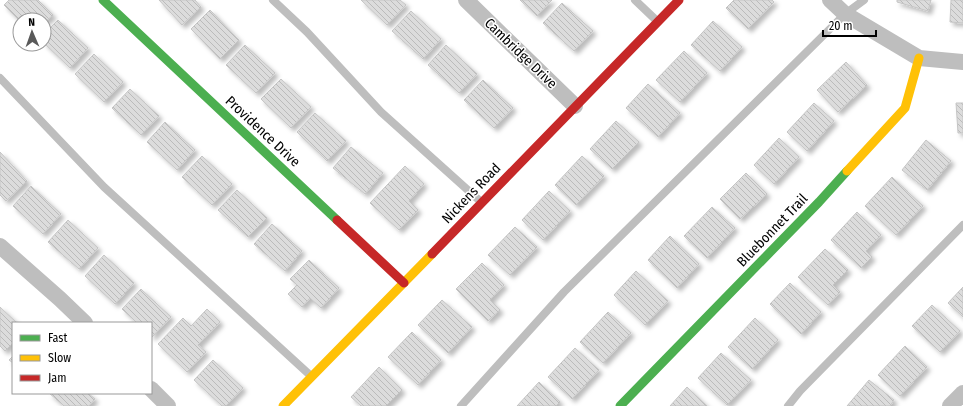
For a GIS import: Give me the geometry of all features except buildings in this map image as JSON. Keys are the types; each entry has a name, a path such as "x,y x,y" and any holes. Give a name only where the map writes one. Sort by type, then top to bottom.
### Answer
{"street":[{"name":"Providence Drive","path":"103,0 404,283"},
{"name":"Cambridge Drive","path":"466,0 575,106"},
{"name":"Nickens Road","path":"283,406 679,0"},
{"path":"830,0 845,14 919,58 963,62"},
{"name":"Bluebonnet Trail","path":"620,406 819,202 905,108 919,58"},
{"path":"0,246 84,322"},
{"path":"152,390 168,406"},
{"path":"950,406 963,392"}],"lane":[{"path":"273,0 307,32 381,112 482,203"},
{"path":"635,0 658,22"},
{"path":"461,406 564,292 845,14 864,0"},
{"path":"0,78 104,187 312,377"},
{"path":"788,406 800,391 963,225"}],"traffic: fast":[{"path":"103,0 337,220"},
{"path":"620,406 819,202 847,171"}],"traffic: slow":[{"path":"847,171 905,108 919,58"},
{"path":"283,406 432,254"}],"traffic: jam":[{"path":"432,254 679,0"},
{"path":"337,220 404,283"}]}
